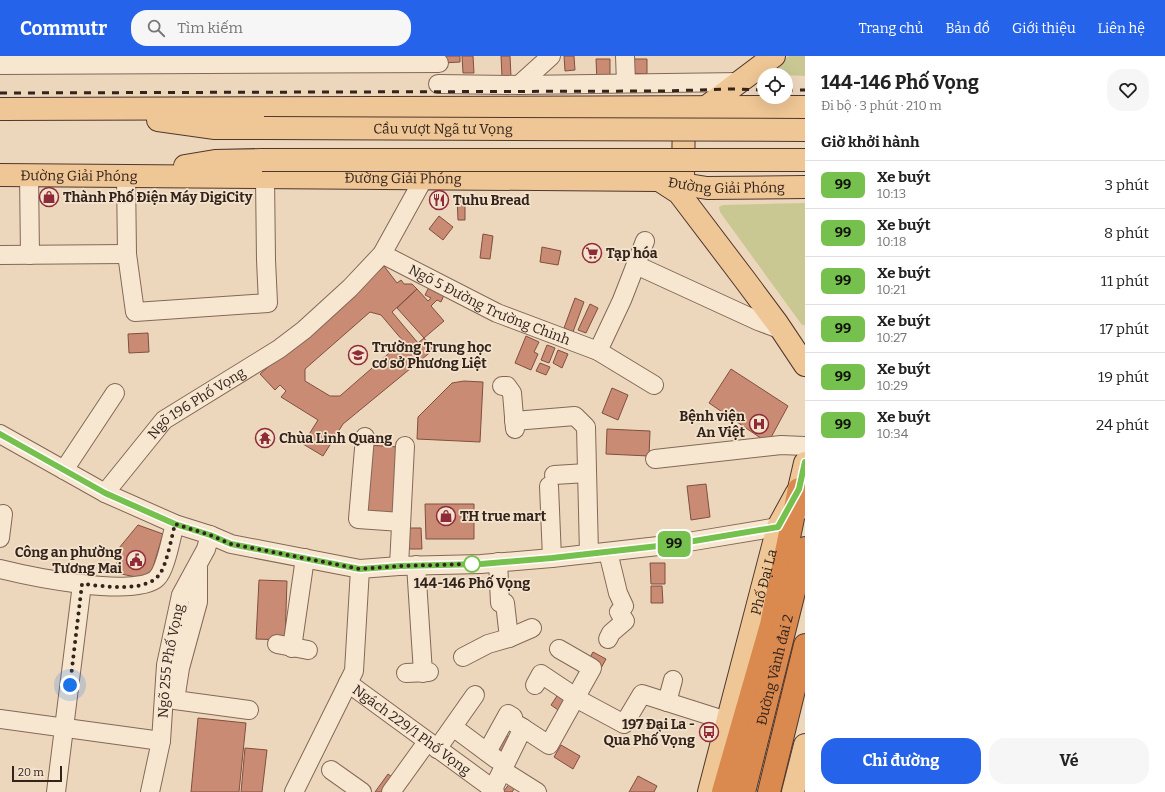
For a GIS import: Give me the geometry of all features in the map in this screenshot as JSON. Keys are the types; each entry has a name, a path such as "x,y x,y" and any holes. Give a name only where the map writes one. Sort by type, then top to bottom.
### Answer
{"highway":[{"path":"723,792 771,625 799,489"},
{"name":"Đường Vành đai 2","path":"744,792 805,548"},
{"name":"Đường Vành đai 2","path":"769,792 805,645"}],"main road":[{"path":"706,107 740,82 765,60"},
{"path":"673,107 683,184"},
{"path":"0,109 805,107"},
{"name":"Cầu vượt Ngã tư Vọng","path":"83,109 215,128 805,130"},
{"path":"126,176 214,161 264,168 805,160"},
{"name":"Đường Giải Phóng","path":"264,168 424,178 658,180 707,188 805,187"},
{"name":"Đường Giải Phóng","path":"0,175 126,176"},
{"path":"658,180 679,193 782,330 805,365"},
{"path":"799,489 805,462"},
{"name":"Phố Đại La","path":"709,792 778,527 799,489"},
{"name":"Phố Đại La","path":"740,792 784,618 794,568 799,528 799,489"},
{"path":"793,792 805,745"}],"street":[{"path":"519,85 551,56"},
{"path":"625,56 626,83"},
{"path":"0,65 41,61 111,60 439,59 435,108"},
{"path":"438,84 519,85 740,82"},
{"path":"663,83 673,107"},
{"path":"126,176 127,254 135,312 268,303 264,168"},
{"path":"29,176 30,255"},
{"name":"Ngõ 196 Phố Vọng","path":"105,493 164,420 279,349 304,330 350,288 382,254 424,178"},
{"path":"598,351 622,300 645,241"},
{"path":"0,255 127,254"},
{"name":"Ngõ 5 Đường Trường Chinh","path":"382,254 497,313 598,351 654,385"},
{"path":"636,265 758,321 782,330"},
{"path":"502,386 507,386 512,393 514,425 575,416 586,427 589,554"},
{"path":"64,470 115,393"},
{"path":"0,434 105,493 175,524 210,535 231,544 360,569 408,565 498,562 552,558 676,544 778,527"},
{"path":"364,437 358,519 401,522"},
{"path":"655,458 781,445 805,446"},
{"path":"406,446 401,522 408,565 419,672"},
{"path":"552,558 552,480 587,473"},
{"path":"0,538 3,514"},
{"path":"0,569 30,576 82,584 127,587 146,584 156,580 162,571 175,524"},
{"name":"Ngõ 255 Phố Vọng","path":"150,792 161,741 166,665 181,595 206,549 210,535"},
{"path":"608,552 618,593 624,606 619,612 625,621 612,633 608,639"},
{"path":"292,647 305,558"},
{"path":"498,562 500,603 505,603 509,638"},
{"path":"198,565 198,602 180,668 175,700 249,710"},
{"path":"294,792 354,672 360,569"},
{"path":"56,792 82,584"},
{"path":"463,657 488,644 509,638 532,628"},
{"path":"487,752 508,714 513,717 511,721 552,747 559,726 567,731 592,668 559,649"},
{"path":"535,685 541,674 579,699 624,724 642,694 727,721"},
{"path":"667,702 673,680"},
{"name":"Ngách 229/1 Phố Vọng","path":"348,683 494,791"},
{"path":"391,792 432,746 453,727 475,694"},
{"path":"0,719 161,741"},
{"path":"453,727 537,792"},
{"path":"494,791 523,728"},
{"path":"331,770 362,792"}],"shaded area":[{"path":"789,56 805,56 805,76 793,75 793,68 774,68"},
{"path":"805,203 805,325 802,325 720,212 719,207 723,205"}],"building":[{"path":"443,56 460,56 460,62 443,63"},
{"path":"462,56 473,56 474,73 463,73"},
{"path":"501,56 510,56 511,77 502,77"},
{"path":"564,56 574,56 575,70 565,71"},
{"path":"596,59 610,59 610,82 597,82"},
{"path":"629,59 647,59 647,74 629,73"},
{"path":"457,196 465,196 465,220 458,220"},
{"path":"439,216 453,227 443,240 429,229"},
{"path":"483,234 493,236 490,259 480,258"},
{"path":"542,247 561,251 558,265 540,262"},
{"path":"384,266 397,283 401,280 404,284 412,284 417,289 392,312 418,343 424,338 433,350 343,424 323,456 303,444 318,420 281,397 286,391 280,385 275,390 260,374","holes":["370,312 381,315 403,341 340,396 330,396 305,381 305,369"]},
{"path":"429,287 444,295 441,302 437,300 431,306 444,321 424,338 397,308 417,289 428,301 431,298 425,295"},
{"path":"575,298 584,302 573,332 564,328"},
{"path":"590,304 598,308 586,333 578,330"},
{"path":"148,333 149,352 129,353 128,334"},
{"path":"526,336 539,342 534,352 538,354 531,370 515,363"},
{"path":"547,345 555,348 549,363 541,360"},
{"path":"558,350 568,354 562,368 553,363"},
{"path":"540,363 550,367 546,375 536,371"},
{"name":"Bệnh viện An Việt","path":"731,369 788,406 768,443 709,403"},
{"path":"464,381 483,382 480,442 417,439 418,417 452,383"},
{"path":"612,388 628,395 618,420 602,413"},
{"path":"607,429 650,431 649,456 606,454"},
{"path":"367,445 400,447 395,516 362,513"},
{"path":"706,484 710,517 691,520 687,486"},
{"path":"425,504 474,504 474,539 426,539"},
{"name":"Công an phường Tương Mai","path":"138,525 163,534 151,574 141,578 116,573 119,548"},
{"path":"404,528 421,528 422,549 404,549"},
{"path":"650,563 665,563 665,584 651,584"},
{"path":"259,580 287,581 285,640 256,639"},
{"path":"651,586 662,586 663,603 651,603"},
{"path":"593,652 606,659 600,670 587,663"},
{"path":"559,693 569,700 561,712 551,705"},
{"path":"198,718 246,723 239,792 191,792"},
{"path":"502,733 509,737 510,735 501,759 490,752"},
{"path":"561,745 580,756 573,769 554,757"},
{"path":"245,748 267,750 262,792 241,792"},
{"path":"388,774 396,780 387,792 375,792"},
{"path":"638,776 657,786 654,792 629,792"},
{"path":"514,778 519,782 512,792 503,792"}],"railway":[{"path":"0,93 757,90"},
{"path":"793,90 805,90"}],"bus line":[{"name":"99","path":"0,434 105,493 175,524 210,535 231,544 360,569 400,566 481,564 552,558 676,544 778,527 799,489 805,462"}],"place":[{"name":"Thành Phố Điện Máy DigiCity","path":"49,197"},
{"name":"Tuhu Bread","path":"439,200"},
{"name":"Tạp hóa","path":"592,253"},
{"name":"Trường Trung học cơ sở Phương Liệt","path":"358,355"},
{"name":"Bệnh viện An Việt","path":"759,424"},
{"name":"Chùa Linh Quang","path":"265,438"},
{"name":"TH true mart","path":"446,516"},
{"name":"Công an phường Tương Mai","path":"136,560"},
{"name":"144-146 Phố Vọng","path":"472,564"},
{"name":"197 Đại La - Qua Phố Vọng","path":"709,732"}],"route":[{"path":"70,685 82,584 127,587 146,584 156,580 162,571 175,524 210,535 231,544 360,569 400,566 472,564"}]}
